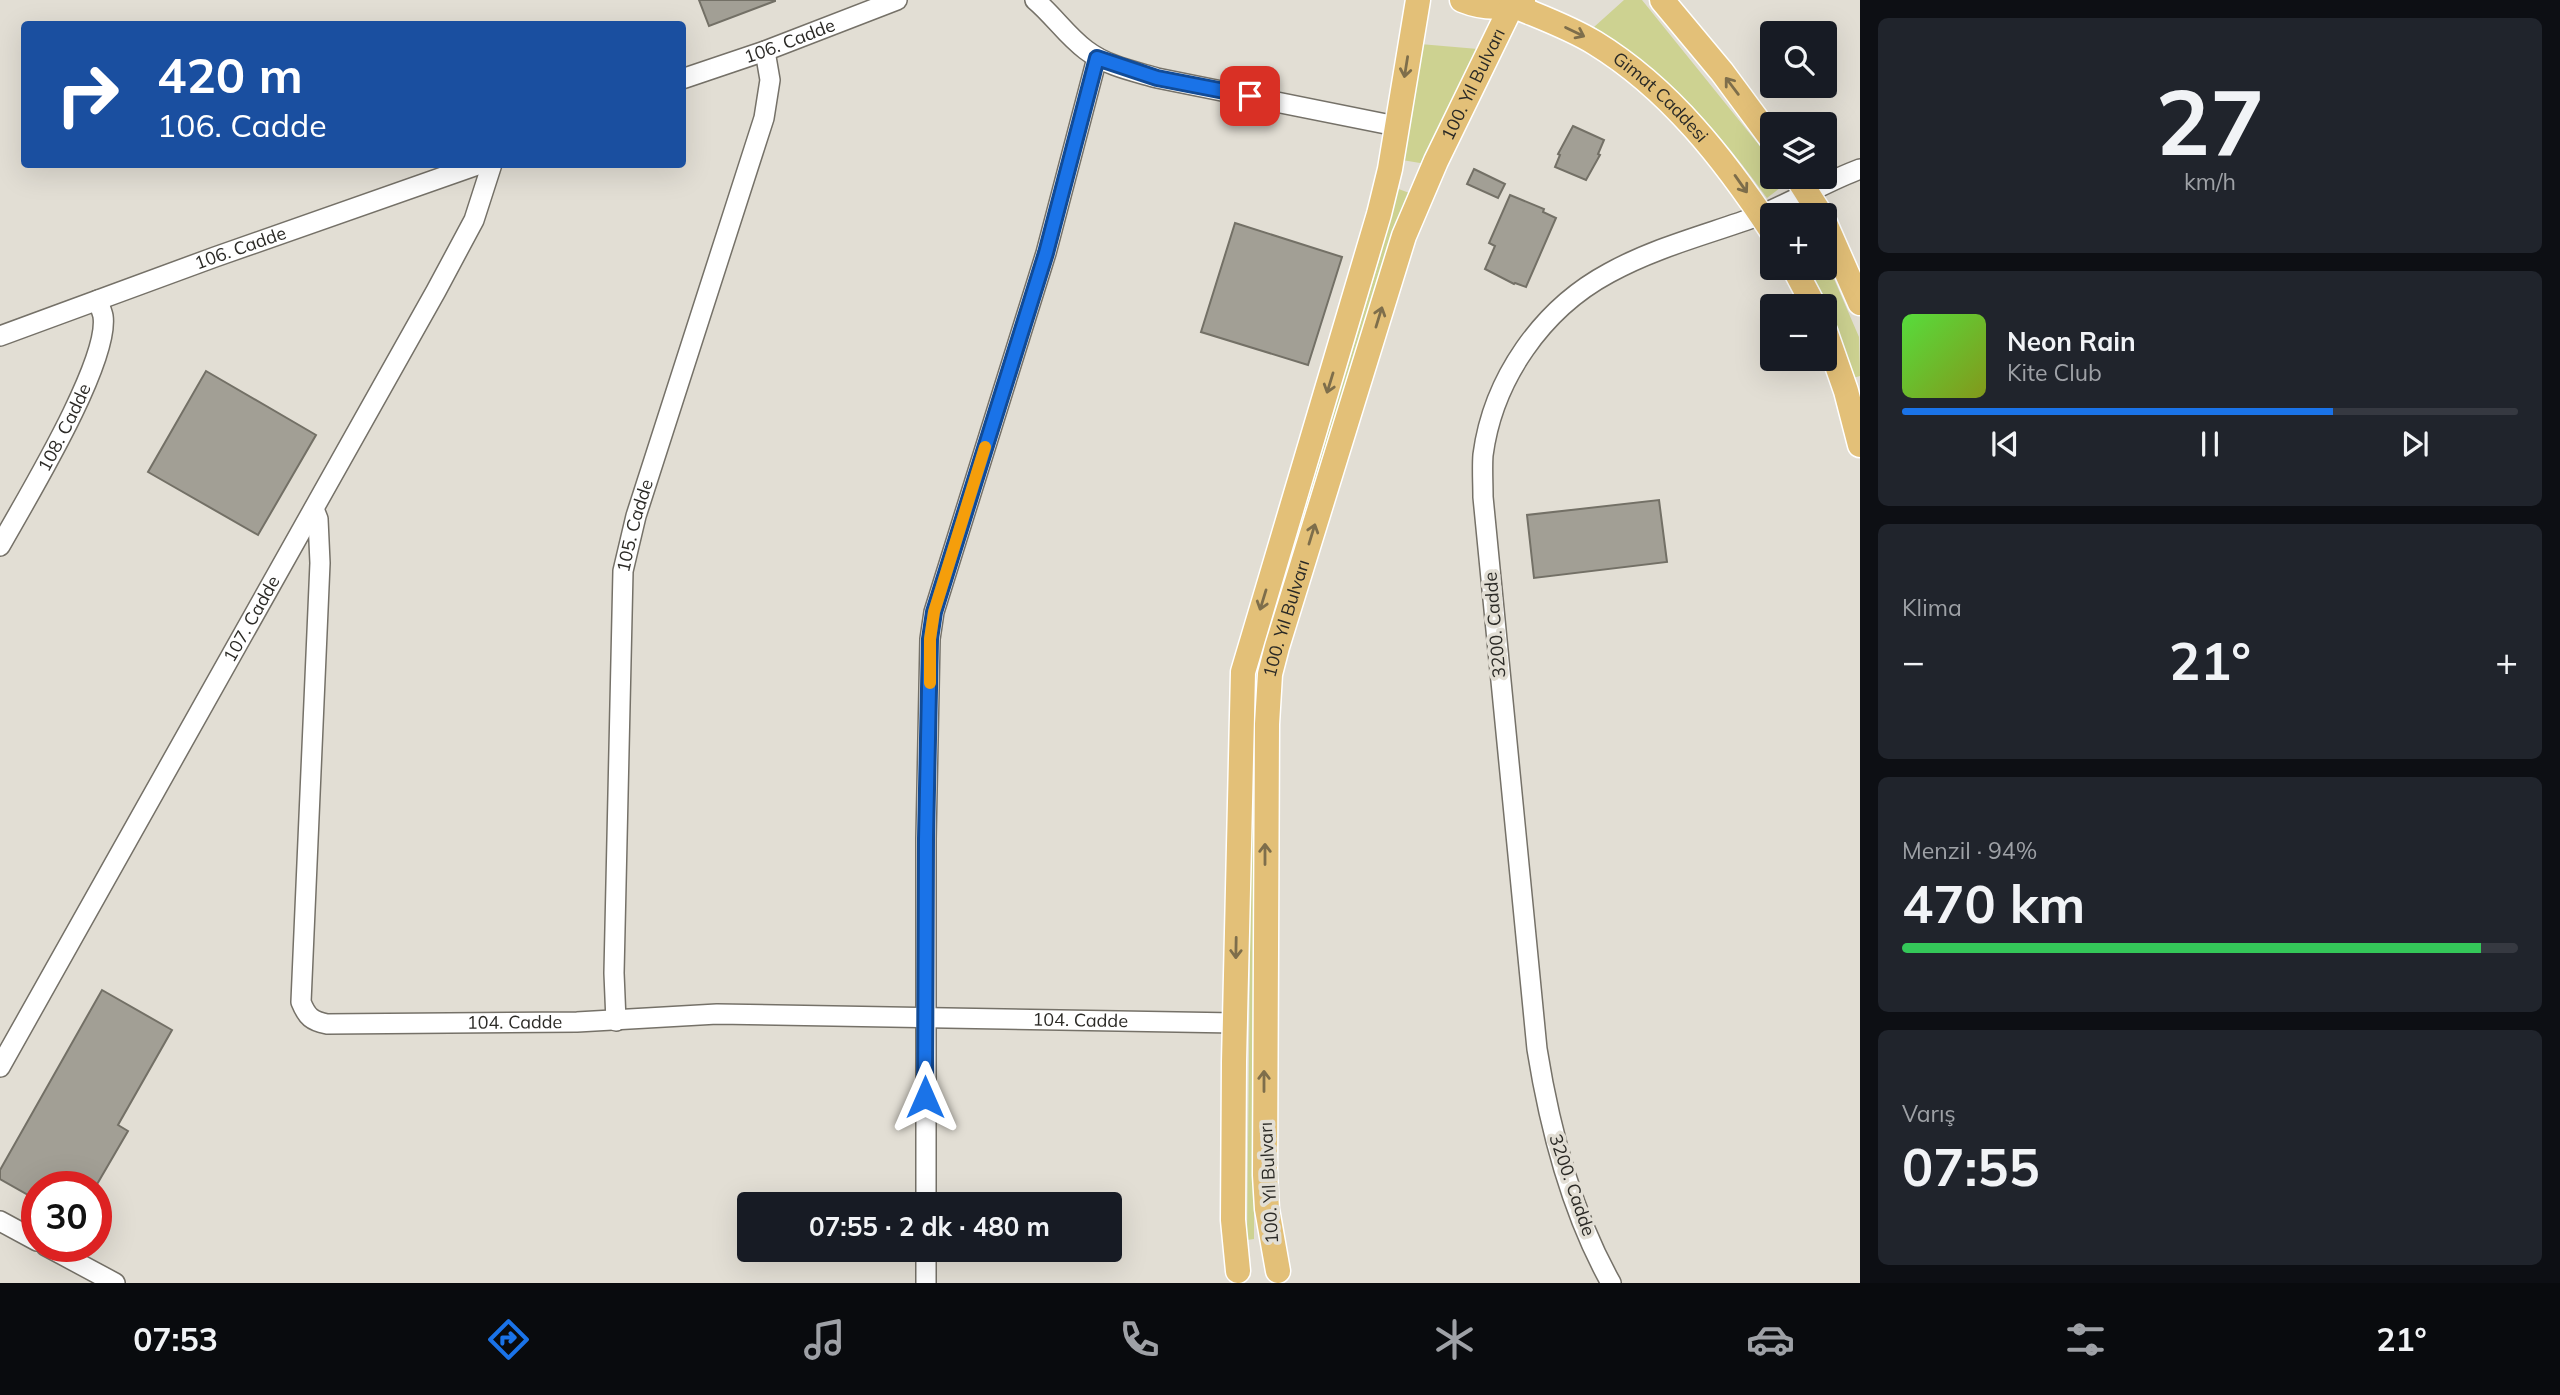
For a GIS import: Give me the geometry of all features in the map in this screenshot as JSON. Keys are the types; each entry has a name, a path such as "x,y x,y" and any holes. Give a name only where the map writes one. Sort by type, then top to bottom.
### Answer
{"main road":[{"name":"100. Yıl Bulvarı","path":"1236,1277 1233,1220 1235,1023 1243,672 1368,256 1390,169 1418,0"},
{"name":"Gimat Caddesi","path":"1462,0 1491,7 1519,3 1596,43 1696,128 1723,160 1760,214"},
{"path":"1662,0 1722,72 1760,123"},
{"name":"100. Yıl Bulvarı","path":"1280,1277 1269,1228 1265,1175 1266,779 1270,674 1276,647 1404,236 1436,161 1519,3"},
{"path":"1837,250 1860,303"},
{"path":"1837,356 1853,390 1860,445"},
{"path":"1236,1277 1250,1261 1258,1260 1266,1261 1280,1277"}],"street":[{"name":"106. Cadde","path":"686,78 765,51 897,0"},
{"path":"1035,0 1083,48 1097,58 1157,78 1396,126"},
{"name":"105. Cadde","path":"616,1021 614,973 624,571 636,516 764,118 769,80 765,51"},
{"path":"926,1192 925,1018 930,639 934,612 1046,253 1097,58"},
{"name":"106. Cadde","path":"0,336 469,168"},
{"name":"107. Cadde","path":"0,1067 474,220 491,168"},
{"name":"3200. Cadde","path":"1837,175 1860,169"},
{"name":"3200. Cadde","path":"1786,203 1798,189"},
{"name":"3200. Cadde","path":"1611,1283 1570,1189 1542,1082 1505,738 1483,497 1483,456 1500,391 1517,360 1557,311 1608,273 1651,253 1760,226"},
{"name":"108. Cadde","path":"0,546 88,383 101,337 103,317 97,300"},
{"name":"104. Cadde","path":"314,509 318,519 320,562 301,1002 306,1014 313,1021 327,1024 616,1021 717,1014 1235,1023"},
{"path":"0,1221 21,1232"},
{"path":"76,1262 116,1283"},
{"path":"926,1262 926,1283"}],"green space":[{"path":"1624,0 1642,0 1760,146 1760,189 1729,148 1686,101 1655,73 1594,27"},
{"path":"1420,44 1478,49 1426,164 1402,160"},
{"path":"1396,188 1412,194 1260,674 1254,1026 1254,1239 1247,1240 1253,679 1380,257"},
{"path":"1760,189 1779,189 1767,198"},
{"path":"1813,280 1834,280 1859,337 1860,376 1853,378 1837,331 1837,294 1819,294"}],"building":[{"path":"699,0 775,0 775,1 709,26"},
{"path":"1573,126 1604,140 1598,154 1600,155 1586,180 1555,167 1560,155 1558,154"},
{"path":"1474,169 1505,184 1498,198 1467,184"},
{"path":"1510,195 1544,209 1543,212 1556,218 1526,287 1485,269 1495,246 1489,243"},
{"path":"1235,223 1342,257 1308,365 1201,332"},
{"path":"206,371 316,435 258,535 148,472"},
{"path":"1659,500 1667,562 1534,578 1527,515"},
{"path":"102,990 172,1030 118,1125 128,1131 105,1171 21,1171 21,1191 0,1179 0,1170"}],"slow traffic":[{"path":"930,683 930,639 934,612 985,447"}],"route":[{"path":"925,1097 926,839 930,639 934,612 1046,253 1097,58 1157,78 1250,96"}]}
